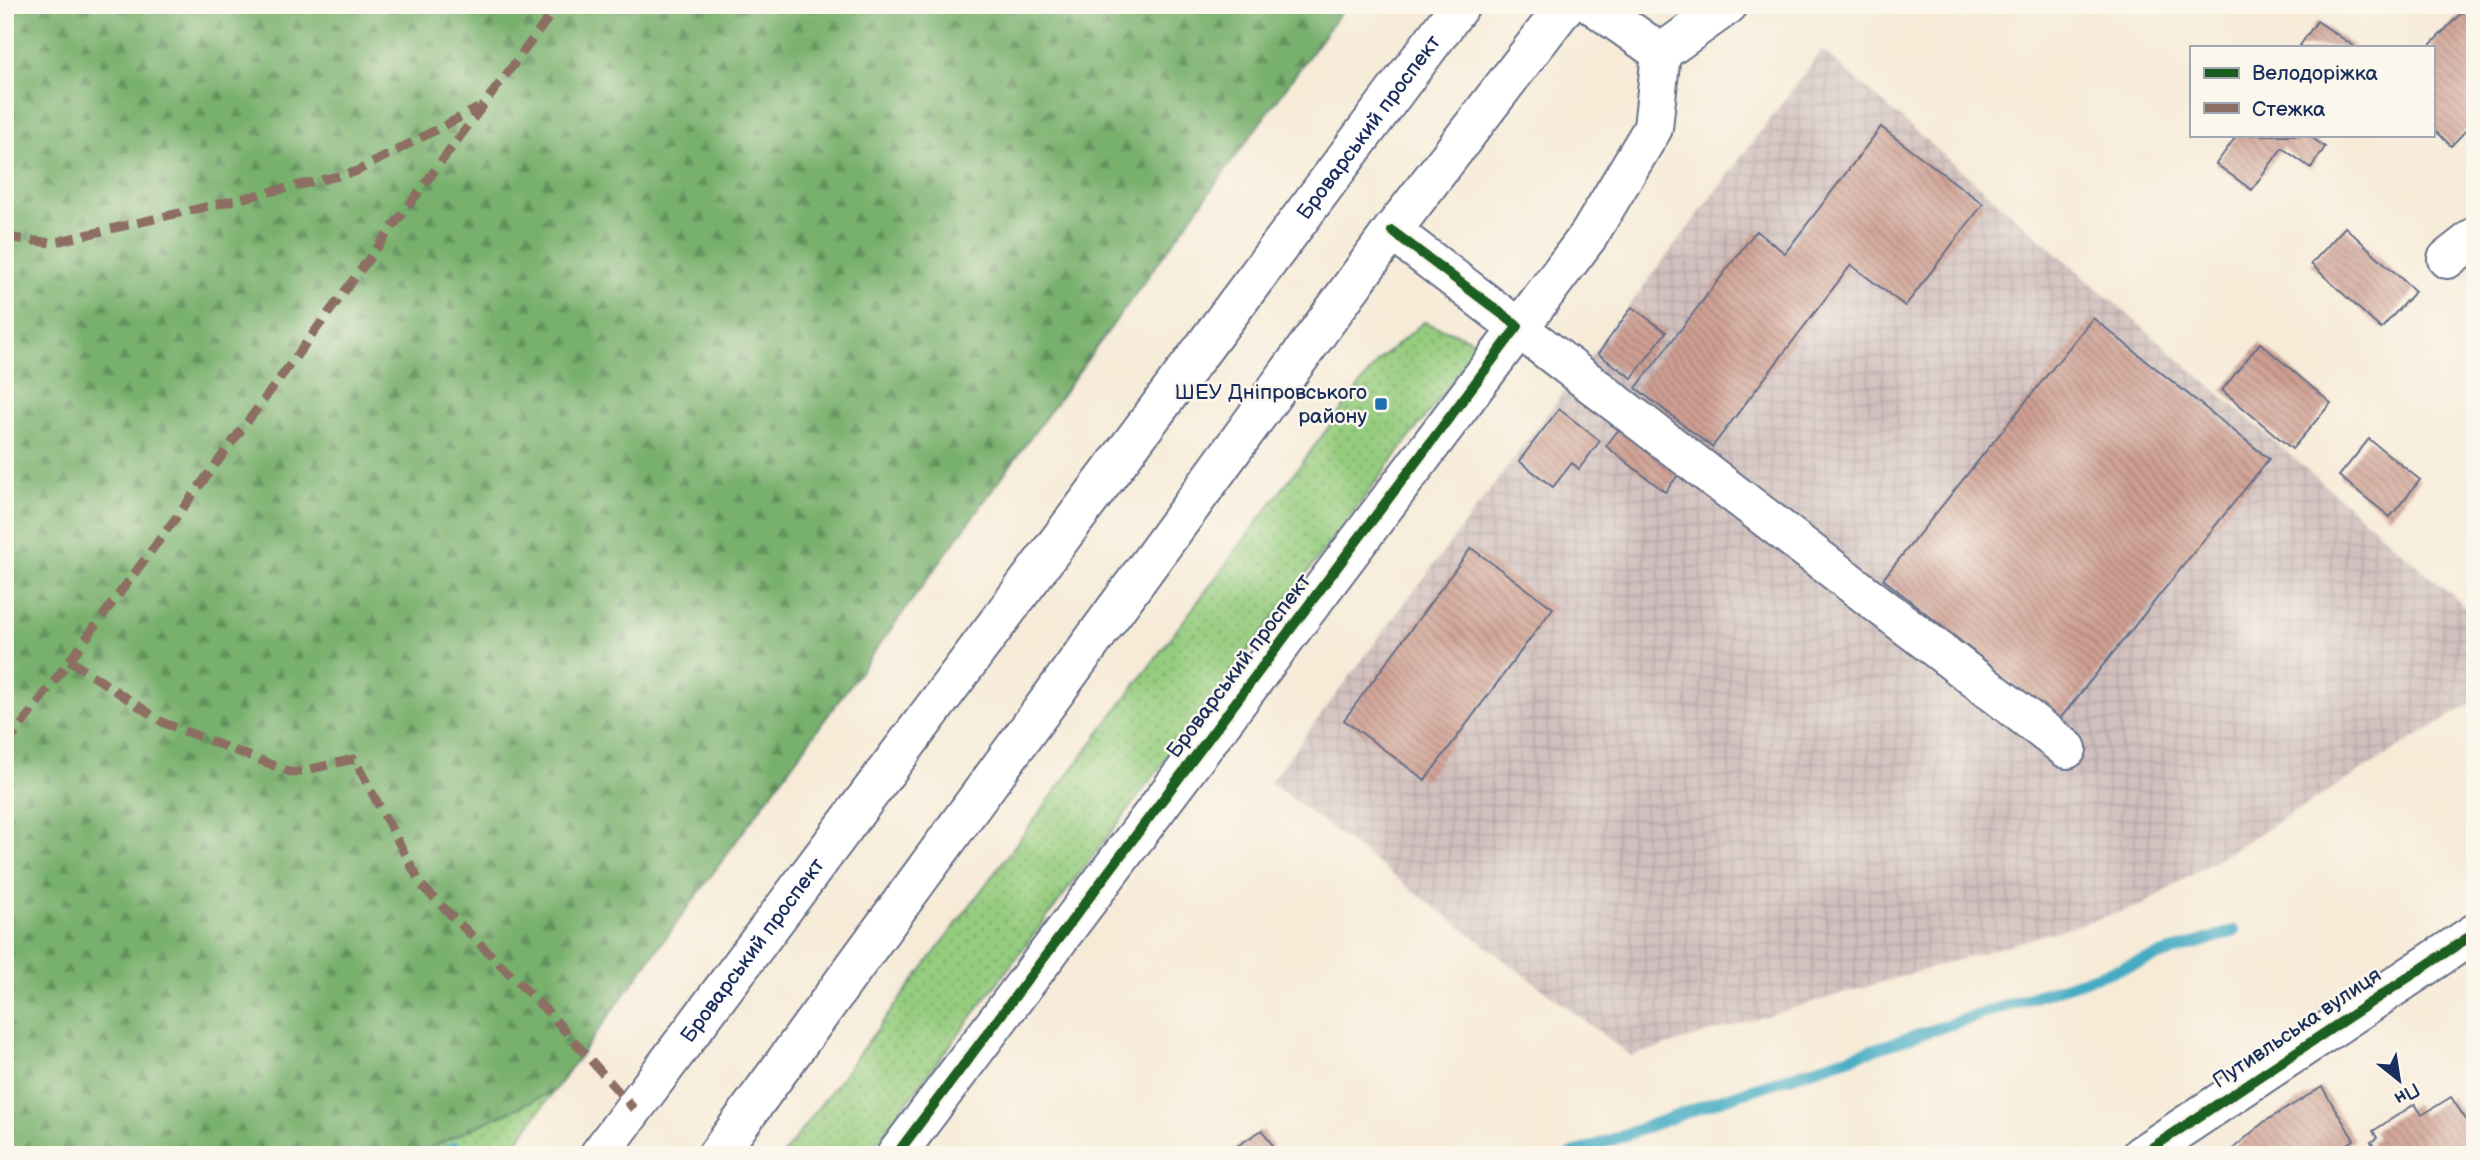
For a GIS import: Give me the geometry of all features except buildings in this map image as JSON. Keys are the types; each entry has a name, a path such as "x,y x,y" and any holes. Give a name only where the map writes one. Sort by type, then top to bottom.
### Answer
{"main road":[{"name":"Броварський проспект","path":"599,1155 1460,5"},
{"path":"717,1155 1392,231 1566,5"},
{"path":"1594,5 1661,53 1728,5"},
{"name":"Броварський проспект","path":"896,1155 1589,235 1653,128 1661,53"},
{"path":"1392,231 2067,749"},
{"name":"Путивльська вулиця","path":"2144,1154 2475,933"}],"shaded area":[{"path":"1822,50 2475,615 2475,701 2141,906 1631,1056 1270,782"}],"green space":[{"path":"5,5 1346,5 554,1091 414,1155 5,1155"},
{"path":"1424,322 1481,343 867,1155 783,1155 1379,360"},
{"path":"554,1091 507,1155 414,1155"}],"waterway":[{"path":"1570,1155 1720,1100 2234,931"},
{"path":"440,1155 455,1147"}],"marked path":[{"path":"5,747 558,5"},
{"path":"5,237 51,243 355,172 478,108"},
{"path":"69,660 164,723 293,773 354,759 422,886 549,1013 634,1109"}],"cycle path":[{"path":"896,1155 1518,326 1392,231"},
{"path":"2141,1155 2475,933"}],"place":[{"name":"ШЕУ Дніпровського району","path":"1381,404"}]}
